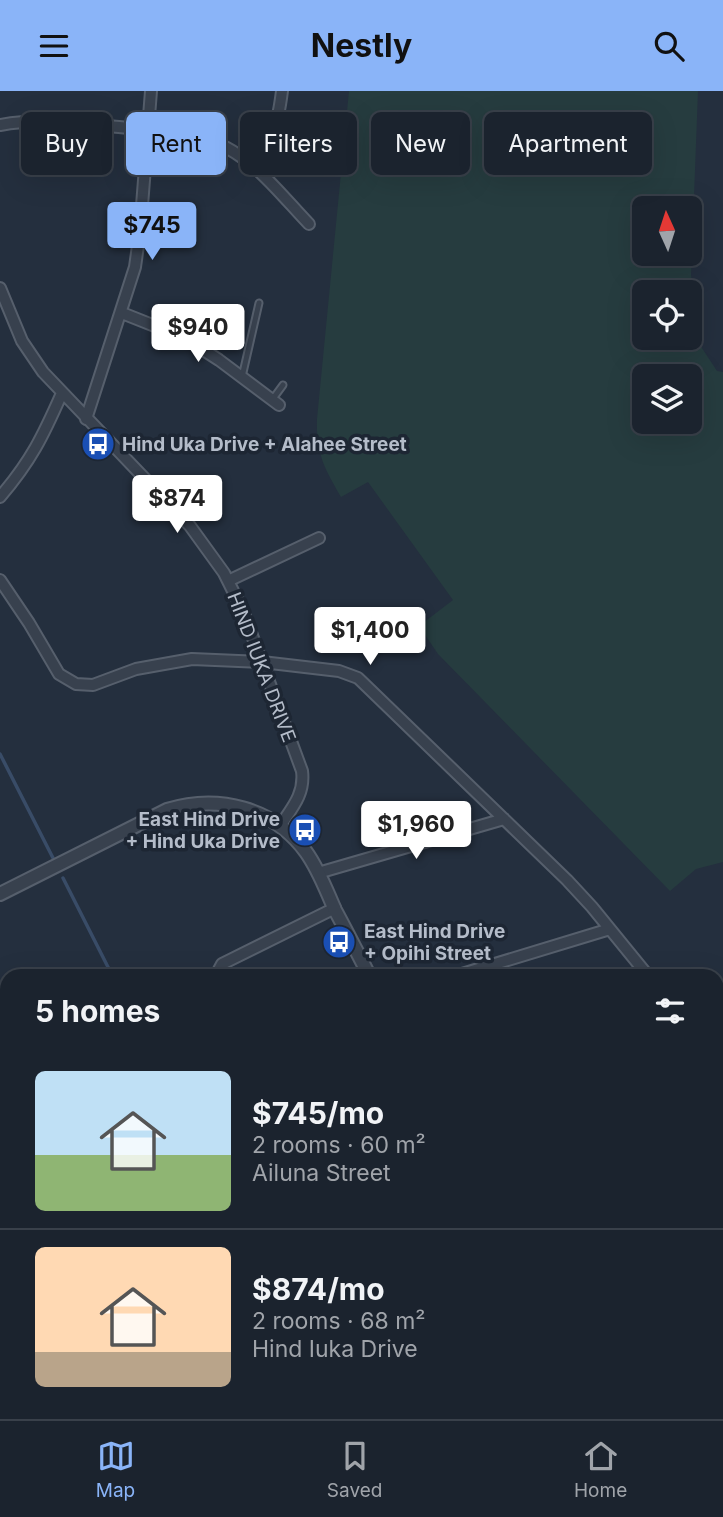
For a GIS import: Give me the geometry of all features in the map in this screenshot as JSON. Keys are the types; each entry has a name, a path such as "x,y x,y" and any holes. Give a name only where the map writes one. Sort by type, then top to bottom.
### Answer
{"street":[{"path":"149,112 151,91"},
{"path":"280,112 282,91"},
{"path":"0,125 53,121 126,128"},
{"path":"86,419 122,313 138,249 144,175"},
{"path":"262,175 309,224"},
{"name":"HIND IUKA DRIVE","path":"0,288 22,341 43,372 190,526 228,581 243,611 303,778 299,799 280,826"},
{"path":"122,313 185,338 276,402"},
{"path":"0,497 36,450 62,394"},
{"path":"228,581 318,538"},
{"path":"0,580 59,674 76,684 93,685 136,669 175,661 210,659 339,671 358,678 580,893 642,969"},
{"path":"0,894 180,806 206,803 233,805 258,813 280,826 299,843 318,873 366,969"},
{"path":"318,873 505,819"},
{"path":"219,969 222,964 335,908"},
{"path":"478,969 610,929"}],"lane":[{"path":"242,377 259,303"},
{"path":"276,402 283,385"}],"green space":[{"path":"349,91 698,91 694,196 632,196 632,266 691,266 692,280 632,280 632,350 702,348 717,371 723,372 723,862 696,869 670,891 438,654 419,626 453,600 368,482 341,497 322,460 317,419 341,175 357,175 357,112 347,112"}],"waterway":[{"path":"0,754 53,858"},
{"path":"63,878 109,969"}],"place":[{"name":"Hind Uka Drive + Alahee Street","path":"98,444"},
{"name":"East Hind Drive + Hind Uka Drive","path":"305,830"},
{"name":"East Hind Drive + Opihi Street","path":"339,942"}]}
